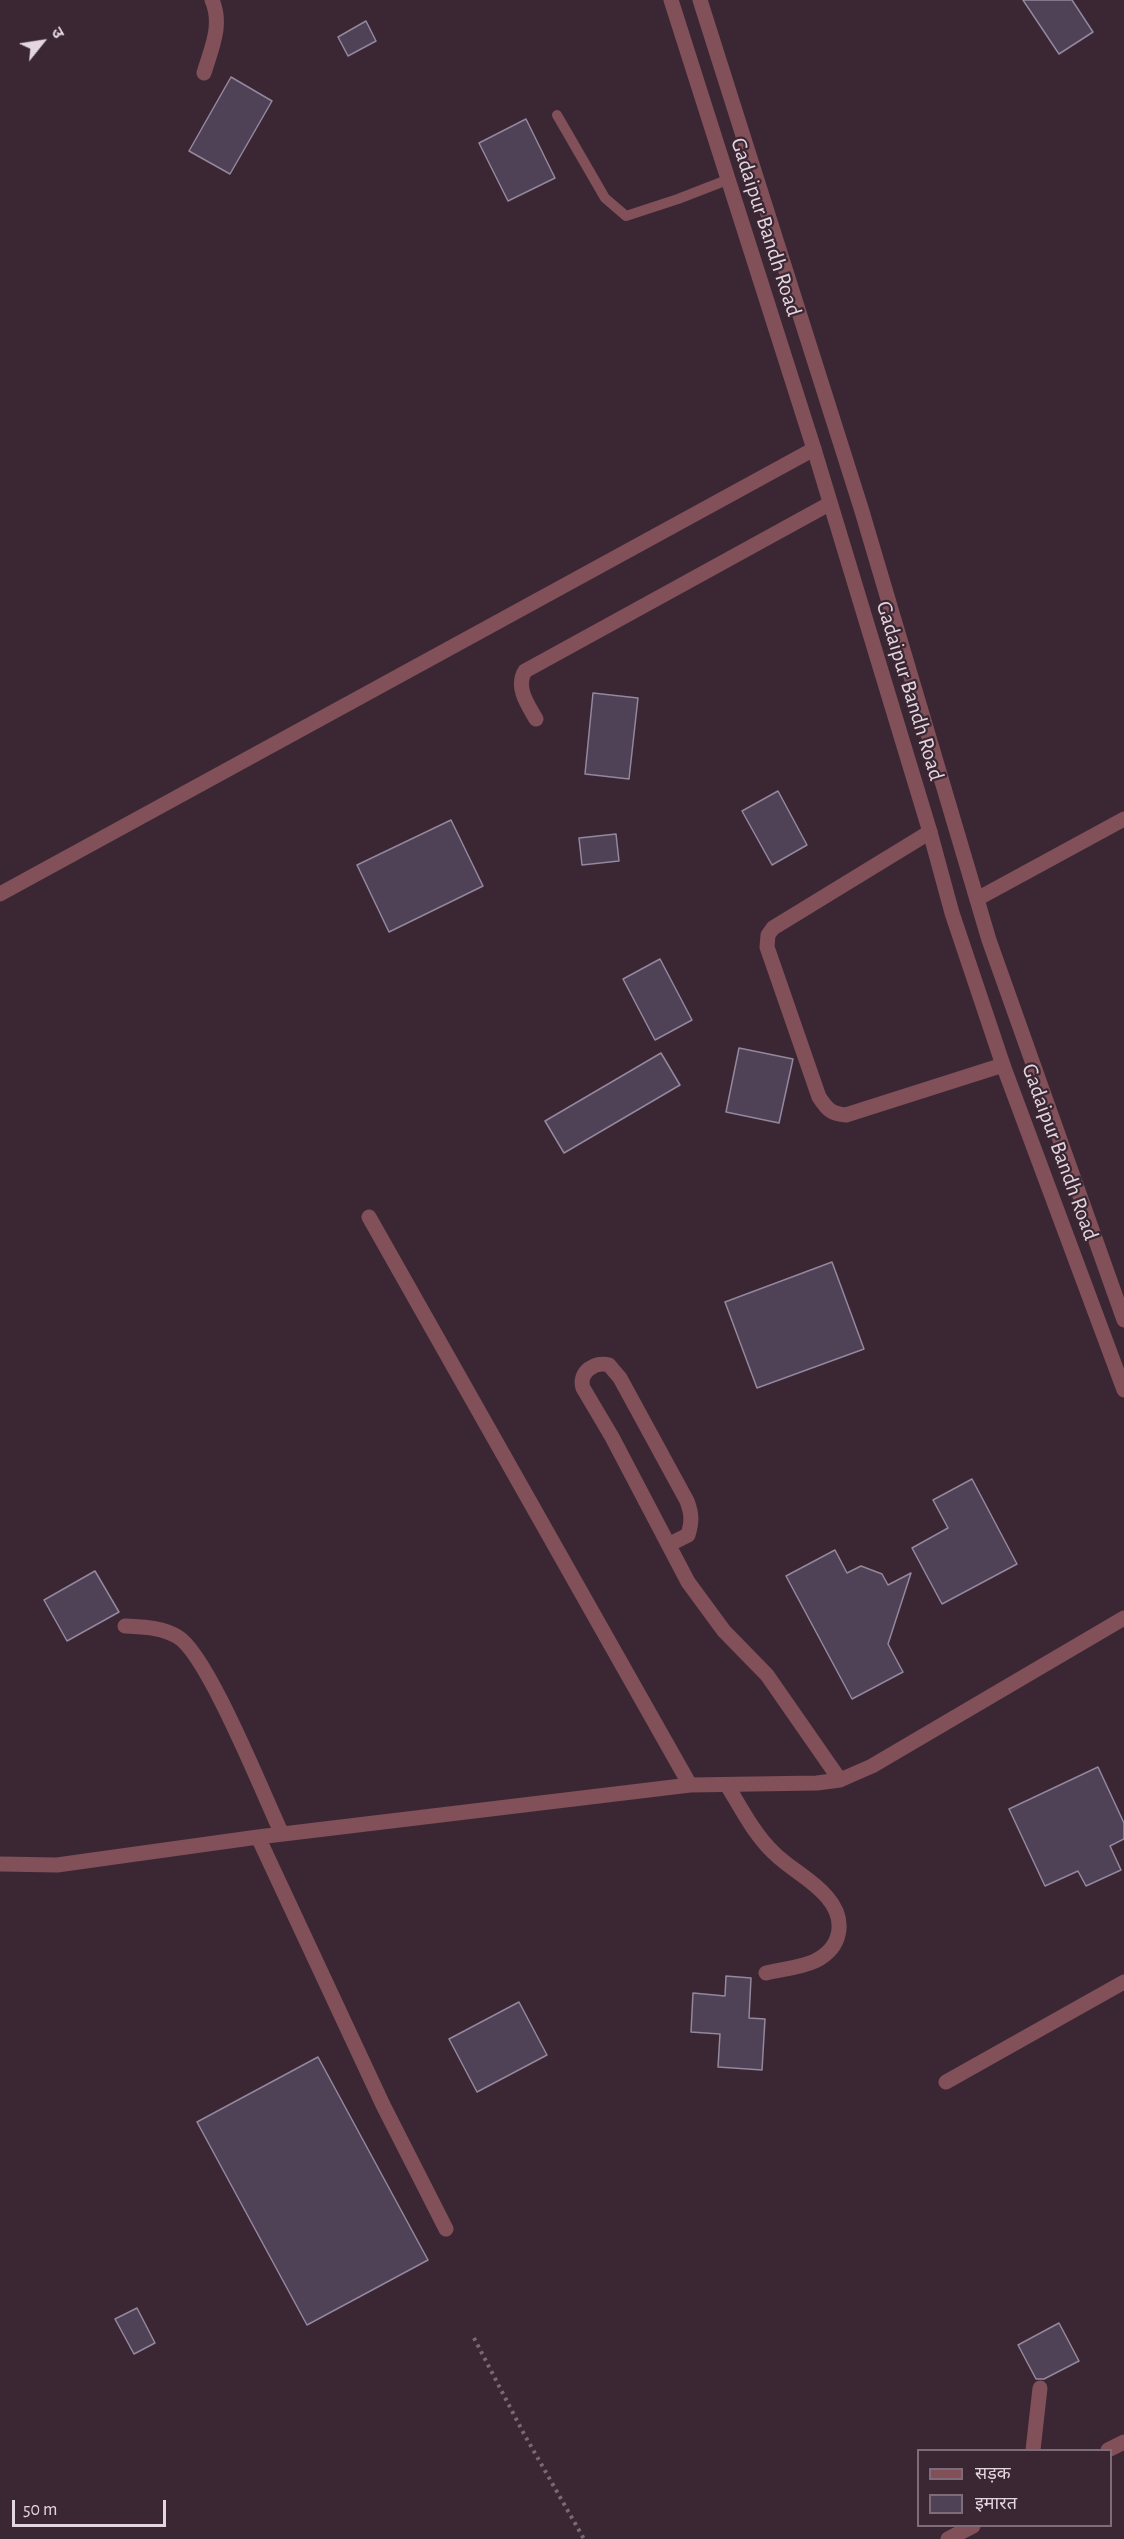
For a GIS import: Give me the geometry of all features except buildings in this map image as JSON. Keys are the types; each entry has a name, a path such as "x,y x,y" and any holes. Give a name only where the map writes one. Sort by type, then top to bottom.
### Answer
{"street":[{"path":"204,73 217,28 218,18 212,0"},
{"name":"Gadaipur Bandh Road","path":"671,0 814,449 930,832 952,913 1003,1065 1124,1390"},
{"path":"700,0 861,508 977,899 1025,1045 1124,1320"},
{"path":"0,894 814,449"},
{"path":"536,719 521,683 525,671 829,504"},
{"path":"977,899 1124,819"},
{"path":"930,832 773,928 768,935 767,947 819,1097 835,1114 846,1115 1003,1065"},
{"path":"369,1217 690,1785"},
{"path":"670,1544 688,1535 692,1523 691,1511 620,1378 609,1365 599,1364 586,1371 581,1381 583,1388 670,1544 688,1581 724,1631 766,1675 840,1780"},
{"path":"0,1864 57,1865 258,1837 690,1785 817,1783 840,1780 872,1767 1124,1618"},
{"path":"125,1626 152,1627 168,1632 185,1643 204,1668 282,1834"},
{"path":"727,1785 760,1839 827,1897 837,1912 841,1924 839,1936 818,1959 804,1965 766,1973"},
{"path":"258,1837 383,2105 446,2229"},
{"path":"946,2082 1124,1982"},
{"path":"1034,2449 1040,2388"},
{"path":"948,2539 971,2527"}],"lane":[{"path":"557,115 605,198 626,216 678,200 727,180"}],"path":[{"path":"474,2338 524,2434 584,2539"}]}
